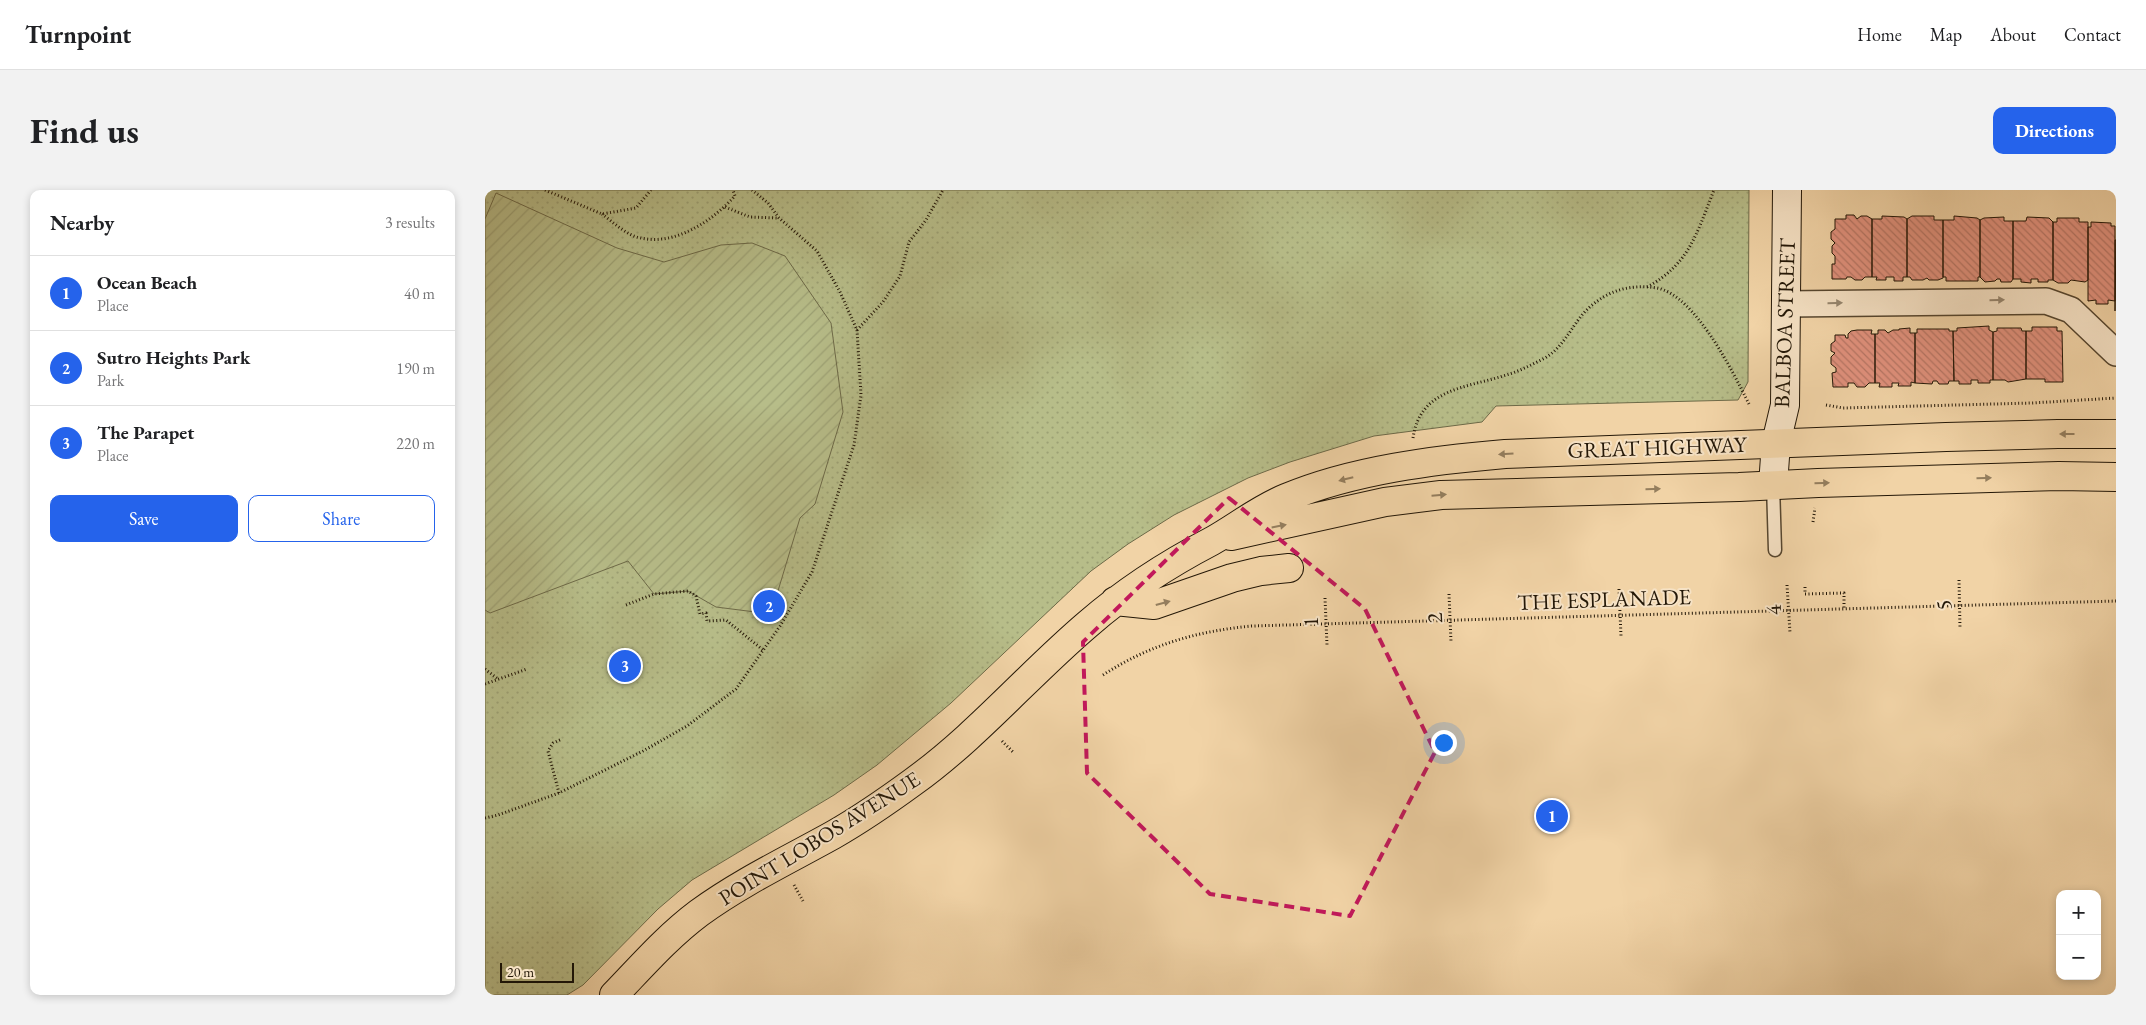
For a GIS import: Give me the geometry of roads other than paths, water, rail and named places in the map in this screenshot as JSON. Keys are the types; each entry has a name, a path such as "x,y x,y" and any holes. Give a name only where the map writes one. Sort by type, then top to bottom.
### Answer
{"main road":[{"name":"GREAT HIGHWAY","path":"1115,601 1164,567 1215,539 1260,510 1286,498 1349,478 1411,465 1505,454 1776,443 2058,434 2116,434"},
{"name":"GREAT HIGHWAY","path":"1215,539 1385,502 1441,495 2059,476 2116,477"},
{"path":"1115,601 1154,605 1232,578 1261,571 1289,568"},
{"name":"POINT LOBOS AVENUE","path":"615,995 663,943 699,913 737,888 867,813 944,758 1061,648 1115,601"}],"street":[{"name":"BALBOA STREET","path":"1773,485 1776,443 1785,405 1787,190"},
{"path":"1786,304 2046,301 2071,310 2116,352"}],"lane":[{"path":"1773,485 1775,550"}],"place":[{"name":"Sutro Heights Park","path":"769,606"},
{"name":"The Parapet","path":"625,666"},
{"name":"Ocean Beach","path":"1552,816"}]}
